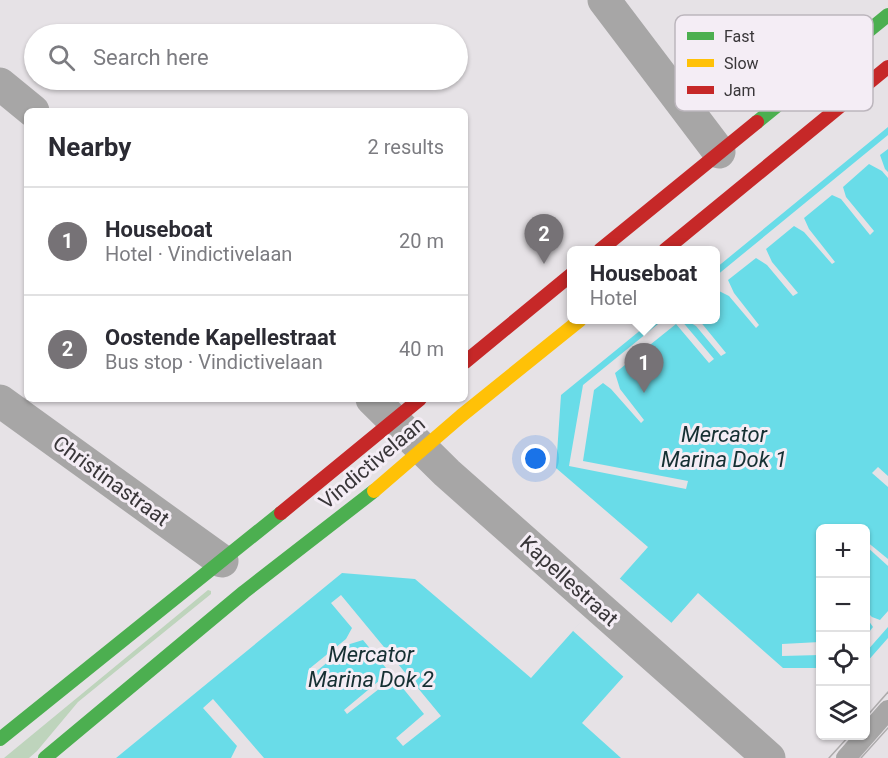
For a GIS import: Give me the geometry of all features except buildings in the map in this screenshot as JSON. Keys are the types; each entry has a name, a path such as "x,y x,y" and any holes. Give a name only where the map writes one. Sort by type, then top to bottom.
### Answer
{"street":[{"path":"604,0 675,94"},
{"path":"873,27 888,15"},
{"path":"873,79 888,67"},
{"path":"0,84 29,108"},
{"path":"688,111 719,152"},
{"path":"605,246 770,111"},
{"path":"671,246 835,111"},
{"path":"468,360 567,277"},
{"name":"Vindictivelaan","path":"0,739 233,577 376,489 575,324"},
{"name":"Christinastraat","path":"0,401 233,577"},
{"name":"Vindictivelaan","path":"45,758 233,577 383,410 410,402"},
{"name":"Kapellestraat","path":"383,410 447,472 769,758"}],"lane":[{"path":"846,758 888,710"}],"green space":[{"path":"208,590 211,594 78,702 29,758 4,758"}],"water":[{"name":"Mercator Marina Dok 1","path":"888,127 888,638 870,658 870,524 816,524 816,668 783,668 698,593 582,723 621,758 116,758 342,573 415,579 531,678 648,547 556,468 561,395 648,324 720,324 720,265"}],"pier":[{"path":"888,135 888,149 880,155 888,172 888,178 882,171 869,164 843,187 846,197 874,231 870,235 841,199 832,195 804,218 809,229 835,262 832,264 804,232 794,226 766,249 772,262 798,293 793,296 767,265 756,258 728,280 734,293 759,325 756,328 729,296 720,292 720,273"},
{"path":"658,324 676,324 615,373 620,389 644,420 641,423 603,383 594,390 583,461 688,481 686,489 569,466 583,385"},
{"path":"676,324 684,324 714,359 709,363"},
{"path":"693,324 702,324 726,353 721,356"},
{"path":"878,467 888,476 888,487 872,473"},
{"path":"870,544 888,559 888,566 870,550"},
{"path":"618,577 674,625 626,679 572,630"},
{"path":"341,595 441,716 403,746 396,738 424,714 397,681 384,685 347,714 344,710 380,680 386,668 363,640 350,644 313,674 309,669 346,639 352,628 331,603"},
{"path":"888,611 888,627 870,647 870,631 873,627 870,623 870,615 880,620"},
{"path":"816,642 816,655 782,656 782,644"},
{"path":"213,699 264,758 231,758 237,746 203,708"}],"tram line":[{"path":"870,712 888,692"},
{"path":"861,758 888,728"},
{"path":"829,758 845,740"}],"traffic: fast":[{"path":"873,27 888,15"},
{"path":"757,122 770,111"},
{"path":"45,758 244,592 374,491"},
{"path":"0,739 281,513"}],"traffic: slow":[{"path":"374,491 461,416 575,324"}],"traffic: jam":[{"path":"873,79 888,67"},
{"path":"670,246 834,111"},
{"path":"605,246 757,122"},
{"path":"468,360 567,278"},
{"path":"281,513 416,402"}],"place":[{"name":"Oostende Kapellestraat","path":"544,264"},
{"name":"Houseboat","path":"644,393"}],"water label":[{"name":"Mercator Marina Dok 2","path":"371,666"}]}
